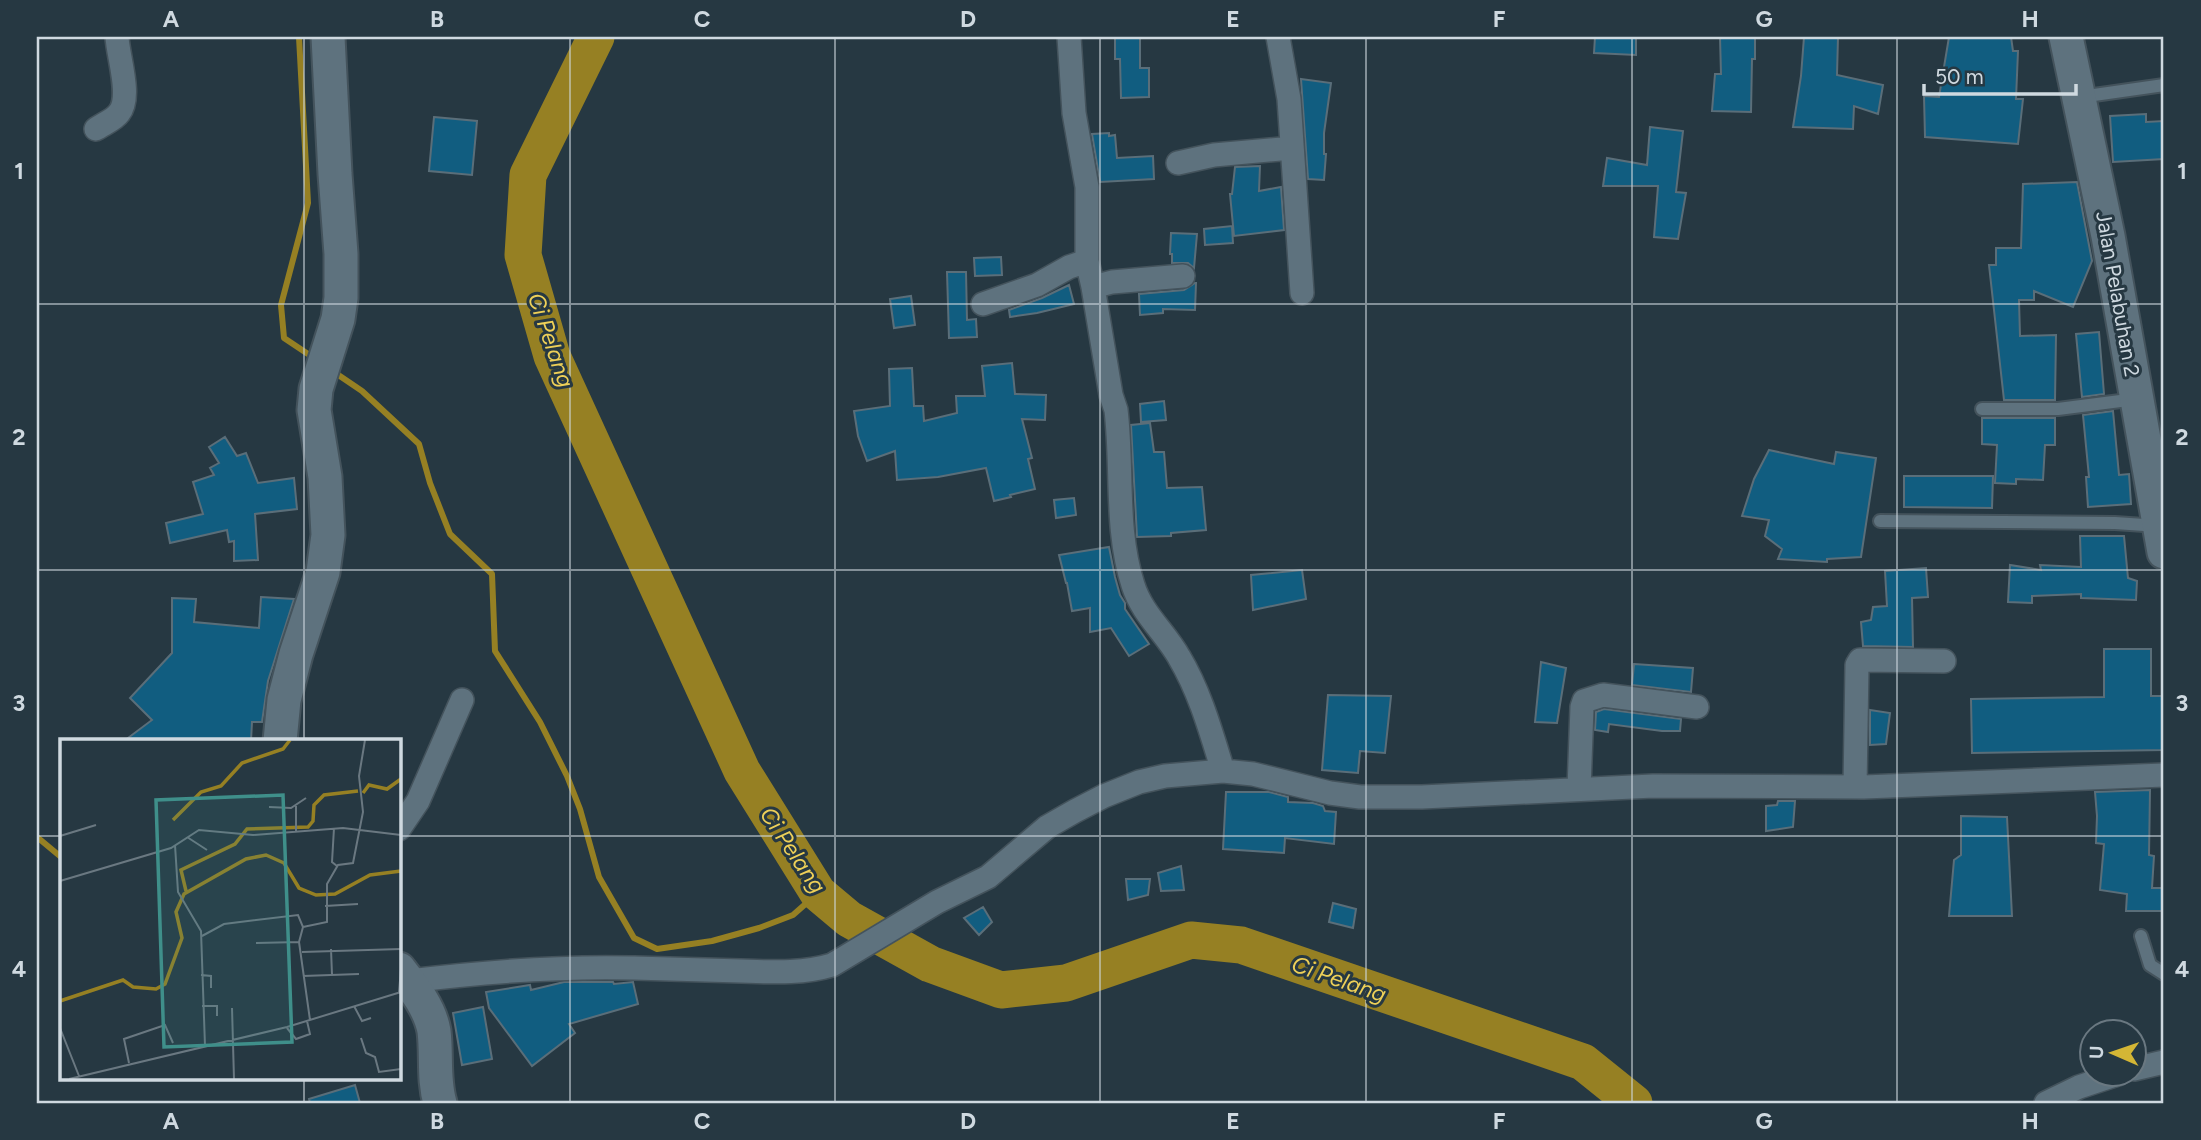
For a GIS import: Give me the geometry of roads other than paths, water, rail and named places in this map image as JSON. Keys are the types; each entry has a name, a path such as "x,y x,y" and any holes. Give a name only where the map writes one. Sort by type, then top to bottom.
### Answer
{"street":[{"path":"96,129 117,117 122,107 122,70 117,37"},
{"path":"280,739 284,700 327,554 328,507 314,410 316,389 338,319 342,279 328,37"},
{"path":"1069,37 1074,113 1087,187 1087,261 1116,411 1124,541 1133,587 1146,613 1167,638 1192,682 1223,771"},
{"path":"1278,37 1289,99 1302,293"},
{"name":"Jalan Pelabuhan 2","path":"2068,37 2111,249 2136,399 2163,535"},
{"path":"1178,163 1214,155 1292,148"},
{"path":"983,304 1037,285 1069,267 1087,261"},
{"path":"1093,287 1112,282 1183,276"},
{"path":"1854,787 1857,666 1860,660 1944,661"},
{"path":"1579,789 1584,701 1603,695 1697,707"},
{"path":"401,826 418,801 463,700"},
{"path":"404,975 459,975 575,968 804,972 832,965 937,902 988,877 1047,827 1104,796 1139,782 1165,776 1223,771 1253,774 1330,793 1360,797 1479,796 1653,786 1854,787 2164,775"},
{"path":"404,975 424,1004 433,1028 434,1072 440,1103"},
{"path":"2046,1103 2078,1087"}],"lane":[{"path":"2080,97 2164,85"},
{"path":"1982,410 2058,409 2136,399"},
{"path":"1880,521 2115,523 2163,535"},
{"path":"2141,936 2150,965 2164,974"}],"waterway":[{"path":"299,37 308,203 281,305 284,338 314,358"},
{"name":"Ci Pelang","path":"596,37 528,175 523,255 552,356 742,771 818,893 849,919 930,964 1001,990 1066,983 1191,940 1241,945 1583,1062 1634,1103"},
{"path":"331,370 362,391 419,444 430,483 450,534 492,574 495,651 540,722 567,776 580,809 599,877 634,938 657,949 712,941 793,915 818,893"},
{"path":"37,837 60,856"}]}
